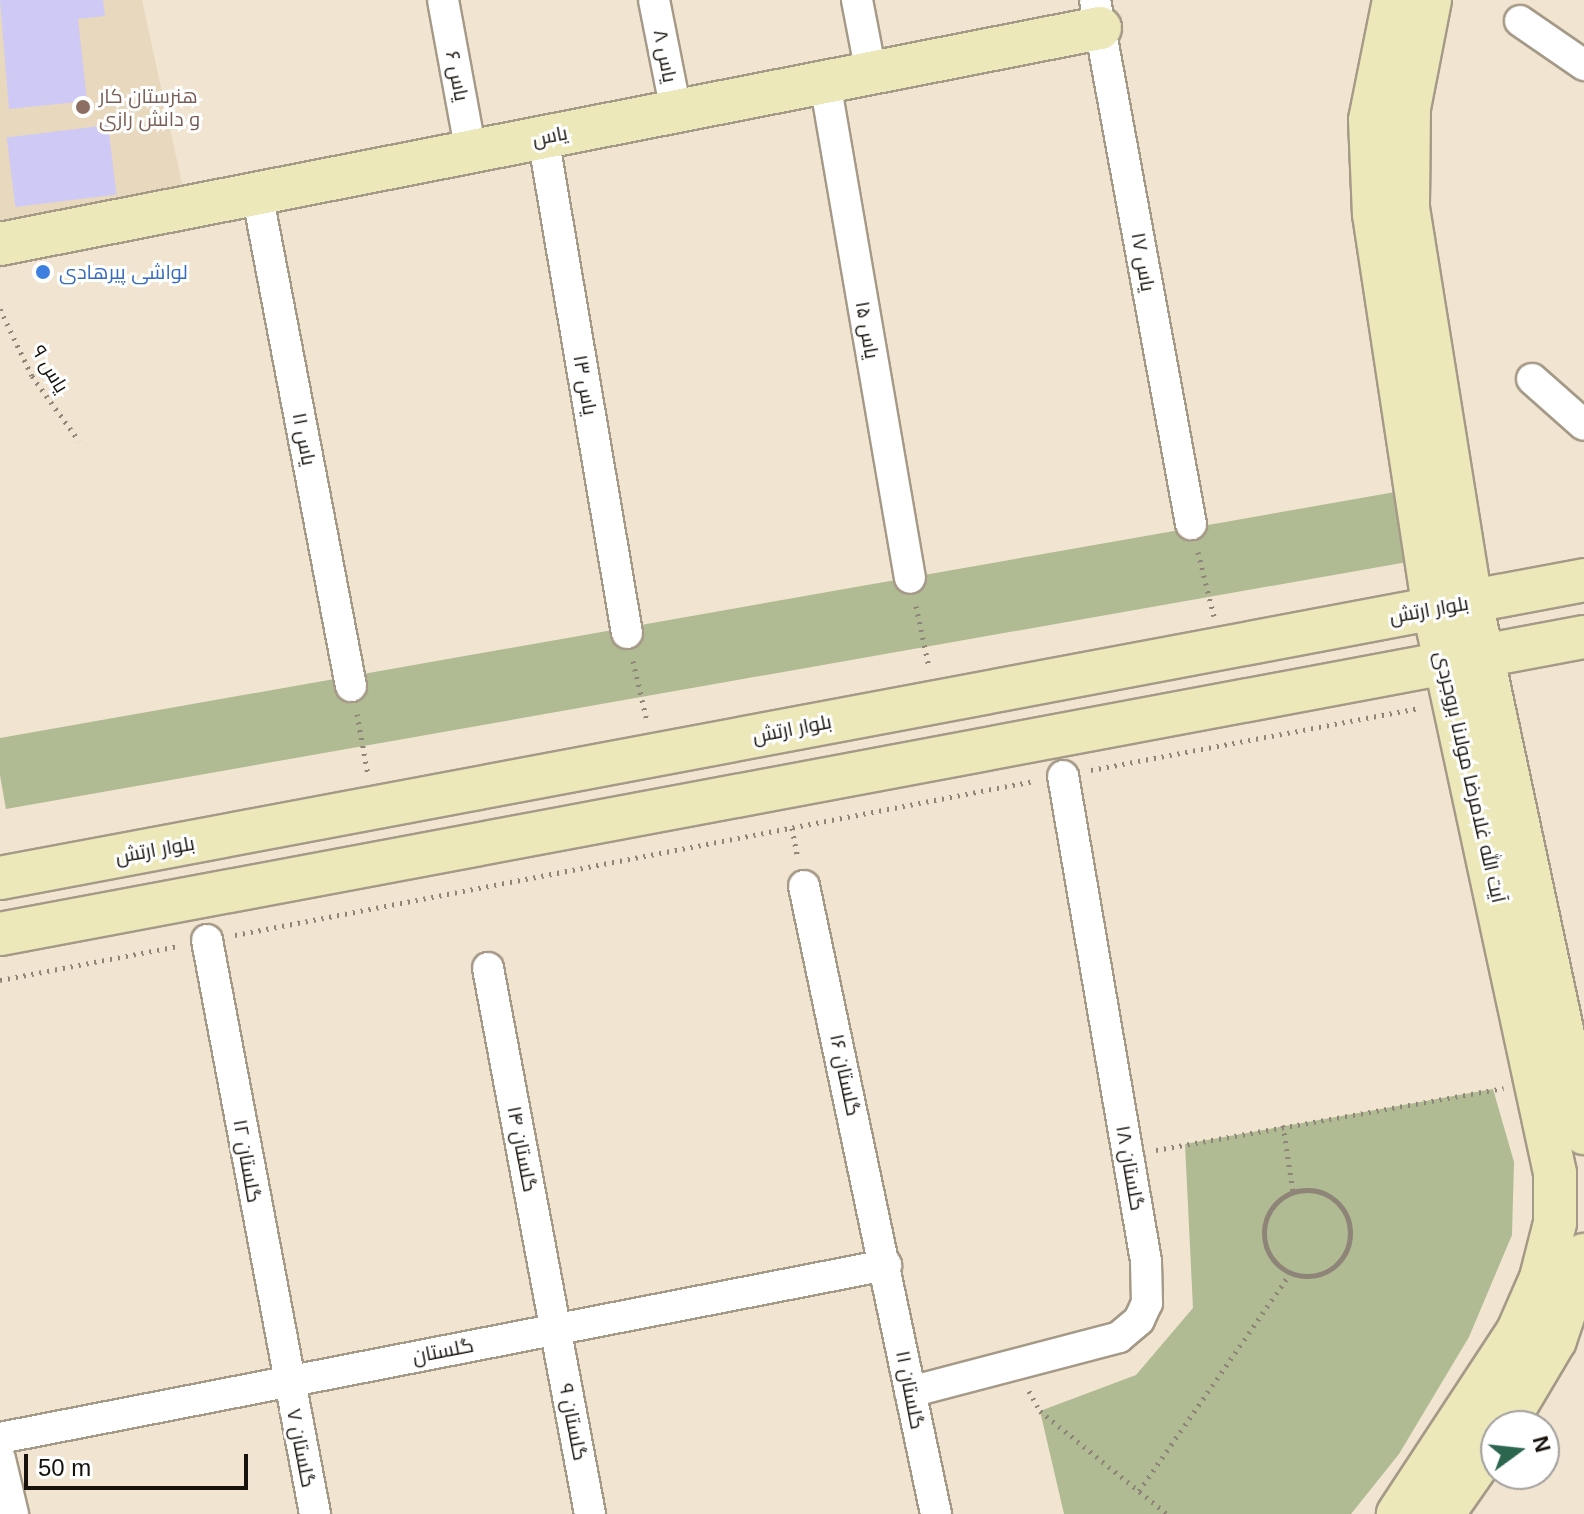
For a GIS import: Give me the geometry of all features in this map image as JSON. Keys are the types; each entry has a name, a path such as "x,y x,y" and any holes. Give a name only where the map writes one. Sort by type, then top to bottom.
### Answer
{"main road":[{"name":"آیت الله غلامرضا مولانا بروجردی","path":"1394,0 1381,47 1369,149 1374,214 1452,606 1555,1173 1555,1223 1541,1278 1487,1384 1398,1514"},
{"name":"آیت الله غلامرضا مولانا بروجردی","path":"1430,0 1410,92 1408,208 1452,606"},
{"name":"یاس","path":"0,244 871,73 1098,14"},
{"name":"بلوار ارتش","path":"0,878 1584,580"},
{"path":"0,934 194,901 1584,637"},
{"name":"آیت الله غلامرضا مولانا بروجردی","path":"1462,659 1584,1133"},
{"path":"183,845 194,901"},
{"path":"1513,1410 1555,1340 1584,1255"},
{"path":"1443,1514 1480,1461"}],"street":[{"name":"یاس ۶","path":"443,0 471,152"},
{"name":"یاس ۸","path":"654,0 676,111"},
{"path":"857,0 871,73"},
{"name":"یاس ۱۷","path":"1098,14 1191,524"},
{"path":"1520,21 1584,65"},
{"name":"یاس ۱۵","path":"825,82 910,578"},
{"name":"یاس ۱۳","path":"543,137 627,633"},
{"name":"یاس ۱۱","path":"257,193 351,686"},
{"path":"1532,379 1584,425"},
{"name":"گلستان ۱۸","path":"910,1392 1119,1337 1139,1320 1147,1303 1146,1261 1063,776"},
{"name":"گلستان ۱۶","path":"804,886 886,1265"},
{"name":"گلستان ۱۲","path":"207,940 288,1381"},
{"name":"گلستان ۱۴","path":"488,968 555,1329"},
{"name":"گلستان","path":"0,1438 886,1265"},
{"name":"گلستان ۱۱","path":"886,1265 936,1514"},
{"name":"گلستان ۹","path":"555,1329 590,1514"},
{"name":"گلستان ۷","path":"288,1381 315,1514"},
{"path":"0,1459 13,1514"}],"path":[{"name":"یاس ۹","path":"0,309 32,376 79,441"},
{"path":"1191,524 1222,646"},
{"path":"910,578 936,701"},
{"path":"627,633 655,755"},
{"path":"0,980 1422,708 1462,659"},
{"path":"351,686 375,809"},
{"path":"1127,1155 1283,1125 1539,1084"},
{"path":"1283,1125 1293,1192"},
{"path":"1293,1192 1323,1193 1336,1201 1345,1212 1350,1239 1329,1271 1317,1276 1290,1274 1269,1254 1264,1239 1270,1210 1293,1192"},
{"path":"1139,1491 1290,1274"},
{"path":"1015,1365 1040,1411 1167,1514"}],"shaded area":[{"name":"هنرستان کار و دانش رازی","path":"0,0 142,0 183,188 0,220"}],"green space":[{"path":"1395,492 1407,562 6,809 0,775 0,738"},
{"path":"1493,1089 1514,1162 1512,1235 1469,1337 1399,1454 1351,1514 1064,1514 1040,1411 1136,1375 1193,1308 1185,1144"}],"building":[{"path":"0,0 103,0 105,16 78,19 87,101 9,109"},
{"path":"108,125 117,194 15,207 7,137"}],"place":[{"name":"هنرستان کار و دانش رازی","path":"83,107"},
{"name":"لواشی پیرهادی","path":"43,272"}]}
